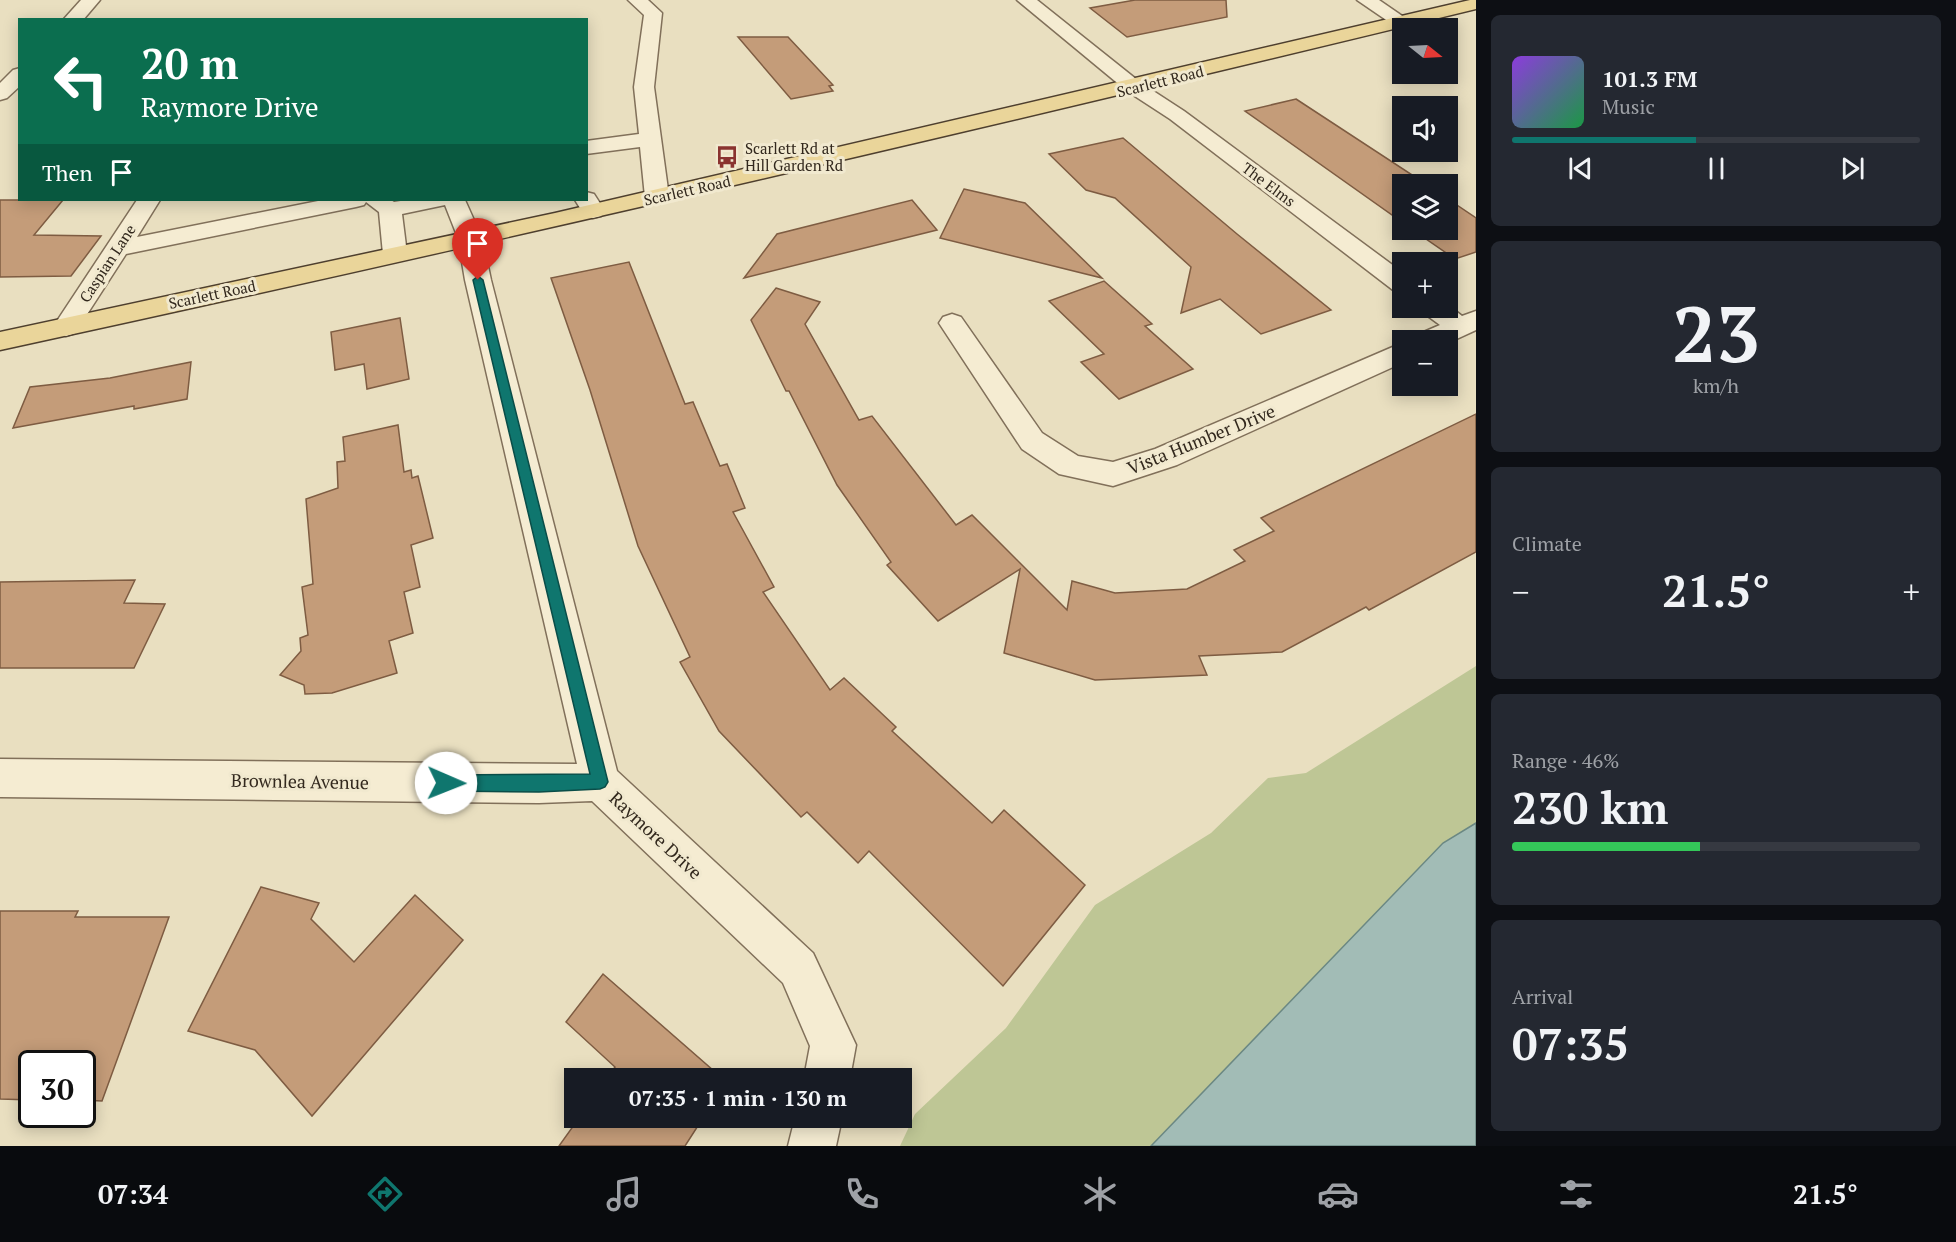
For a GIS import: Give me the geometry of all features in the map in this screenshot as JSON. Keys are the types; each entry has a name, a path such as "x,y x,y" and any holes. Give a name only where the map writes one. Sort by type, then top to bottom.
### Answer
{"main road":[{"name":"Scarlett Road","path":"1418,18 1476,4"},
{"name":"Scarlett Road","path":"0,340 470,238 590,205 657,197 1134,87 1392,24"}],"street":[{"path":"74,18 91,0"},
{"path":"638,0 653,13 644,87 657,197"},
{"name":"The Elms","path":"1026,0 1134,87 1178,115 1392,276"},
{"path":"1366,0 1395,18"},
{"path":"0,94 18,76"},
{"path":"588,148 649,139"},
{"name":"Caspian Lane","path":"66,327 147,201"},
{"path":"117,248 351,201"},
{"path":"395,254 384,205 427,201"},
{"name":"Raymore Drive","path":"454,201 470,238 478,280 600,782 798,968 833,1045 828,1068"},
{"name":"Vista Humber Drive","path":"952,323 1032,441 1070,466 1113,474 1166,457 1392,356"},
{"path":"1453,330 1468,324"},
{"name":"Brownlea Avenue","path":"0,778 539,784 600,782"},
{"path":"812,1146 816,1128"}],"green space":[{"path":"1476,666 1476,1146 900,1146 908,1128 912,1128 915,1114 1006,1028 1095,905 1211,833 1268,778 1306,773"}],"water":[{"path":"1476,823 1476,1146 1151,1146 1443,843"}],"building":[{"path":"1135,0 1226,0 1227,17 1127,37 1090,8"},
{"path":"738,37 788,37 833,85 829,86 833,91 791,99"},
{"path":"1296,99 1411,174 1392,174 1392,215 1245,111"},
{"path":"1123,138 1331,310 1261,334 1220,299 1181,313 1191,267 1115,198 1086,190 1049,154"},
{"path":"964,189 1025,203 1102,278 940,238"},
{"path":"0,200 62,201 34,235 101,236 71,276 0,277"},
{"path":"912,200 937,230 744,278 777,234"},
{"path":"1458,206 1476,218 1476,252 1458,258 1458,252 1445,252 1427,240 1458,240"},
{"path":"629,262 685,404 693,402 720,466 727,464 745,508 733,512 774,587 763,592 830,690 844,678 896,727 892,731 992,823 1004,810 1085,885 1003,986 869,851 858,863 807,812 801,817 719,731 680,662 690,657 638,546 590,390 551,278"},
{"path":"1104,281 1152,324 1145,326 1193,369 1119,399 1081,362 1104,354 1049,301"},
{"path":"776,288 820,302 805,324 859,420 872,416 956,525 972,515 1067,610 1072,581 1115,593 1187,589 1245,561 1234,550 1274,531 1261,518 1476,414 1476,552 1369,610 1366,607 1282,652 1199,656 1207,675 1095,680 1004,653 1020,569 938,621 887,565 891,562 837,485 751,320"},
{"path":"400,318 409,379 367,389 364,364 335,370 331,332"},
{"path":"191,362 187,399 134,409 134,406 13,428 30,387 110,378"},
{"path":"398,425 404,472 411,470 412,478 418,476 433,538 411,545 420,587 404,592 413,633 389,641 397,673 332,693 305,694 304,685 280,675 301,651 300,638 308,635 302,587 313,584 306,499 338,488 337,462 345,461 343,437"},
{"path":"135,580 124,603 165,604 134,668 0,668 0,582"},
{"path":"261,887 319,903 311,919 354,962 415,895 463,940 312,1116 255,1050 188,1031"},
{"path":"0,911 78,911 75,917 169,917 102,1101 96,1101 96,1050 18,1050 18,1100 0,1099"},
{"path":"603,974 711,1068 614,1068 566,1022"},
{"path":"572,1128 697,1128 685,1146 559,1146"}],"place":[{"name":"Scarlett Rd at Hill Garden Rd","path":"727,157"}],"route":[{"path":"446,783 600,782 478,280"}]}
